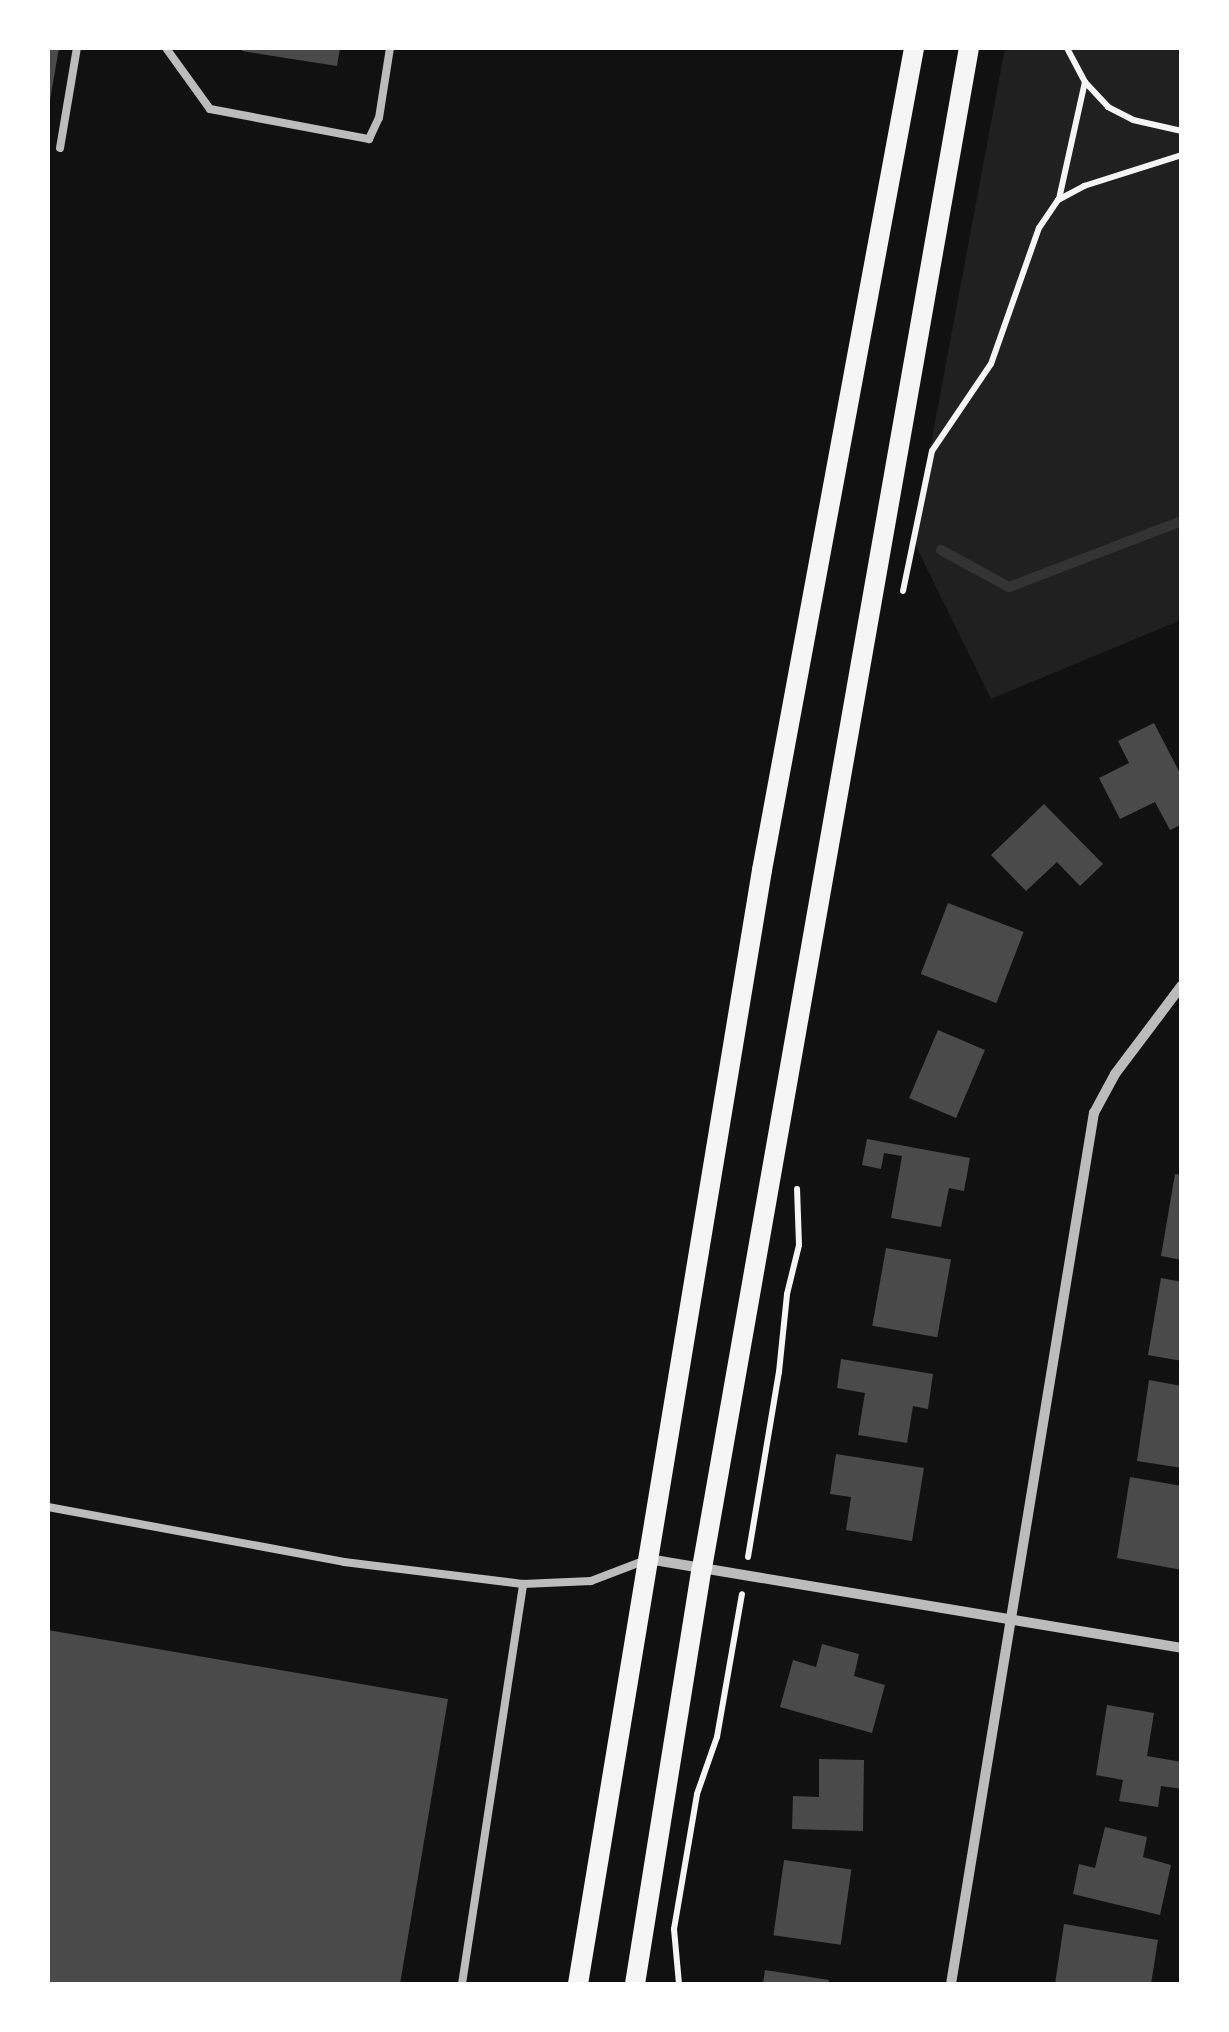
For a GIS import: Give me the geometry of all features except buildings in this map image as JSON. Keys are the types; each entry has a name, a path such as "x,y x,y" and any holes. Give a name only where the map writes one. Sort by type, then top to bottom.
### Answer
{"main road":[{"path":"578,1984 762,870 914,48"},
{"path":"635,1984 702,1568 969,48"}],"street":[{"path":"951,1984 1094,1114 1126,1058 1182,984"},
{"path":"648,1559 1182,1648"}],"lane":[{"path":"60,148 77,48"},
{"path":"166,48 210,110 369,139 379,118 390,48"},
{"path":"48,1507 344,1562 523,1584 591,1581 648,1559"},
{"path":"462,1984 523,1584"}],"path":[{"path":"1067,48 1085,82 1108,107 1133,120 1182,130"},
{"path":"901,601 932,451 991,364 1006,332 1020,269 1038,228 1058,200 1085,82"},
{"path":"1058,200 1108,176 1182,155"},
{"path":"678,1984 674,1929 697,1794 718,1736 779,1372 787,1294 799,1244 797,1174"}],"shaded area":[{"path":"1005,48 1181,48 1181,620 991,699 913,540"}],"waterway":[{"path":"941,550 1009,587 1182,521"}]}
